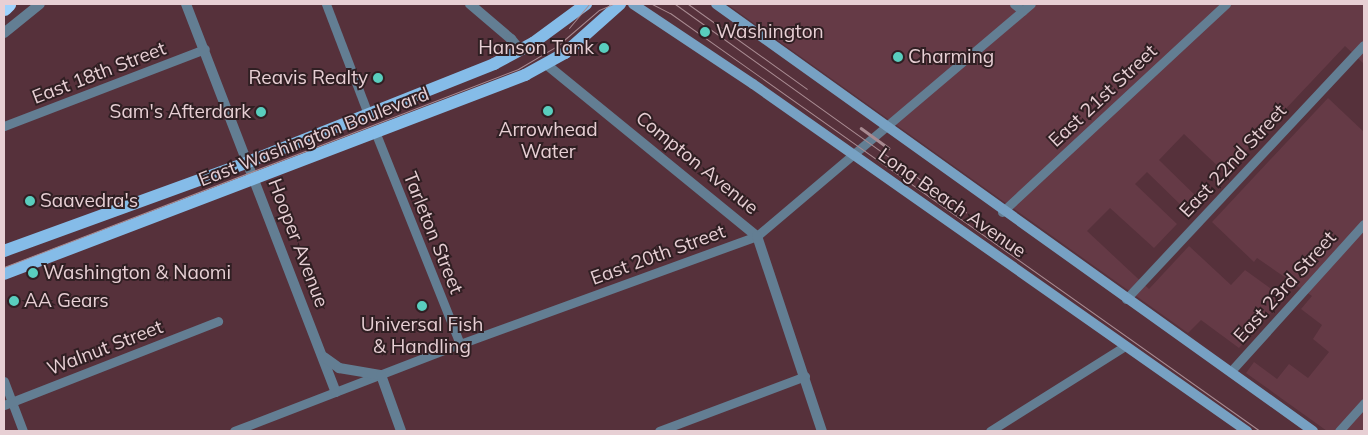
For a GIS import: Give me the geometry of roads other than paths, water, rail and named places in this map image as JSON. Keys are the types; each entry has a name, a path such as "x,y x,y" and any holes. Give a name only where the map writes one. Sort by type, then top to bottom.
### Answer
{"highway":[{"path":"4,8 8,4"}],"main road":[{"name":"East Washington Boulevard","path":"4,251 248,162 520,50 586,4"},
{"name":"East Washington Boulevard","path":"4,274 376,134 547,65 620,4"},
{"name":"Long Beach Avenue","path":"716,4 1002,212 1231,371 1313,431"},
{"name":"Long Beach Avenue","path":"634,5 854,156 1247,431"}],"street":[{"path":"4,33 40,4"},
{"name":"Hooper Avenue","path":"186,4 256,180 336,392"},
{"path":"326,4 368,114"},
{"path":"470,4 512,39 520,50"},
{"path":"1014,4 1023,11"},
{"name":"East 20th Street","path":"234,431 460,344 757,236 854,156 1031,4"},
{"name":"East 21st Street","path":"1002,212 1226,4"},
{"name":"East 22nd Street","path":"1126,299 1364,45"},
{"name":"East 18th Street","path":"4,126 205,49"},
{"name":"Compton Avenue","path":"547,65 757,236 822,431"},
{"name":"Tarleton Street","path":"376,134 460,344"},
{"name":"East 23rd Street","path":"1231,371 1364,224"},
{"name":"Walnut Street","path":"8,403 218,321"},
{"path":"990,431 1125,346"},
{"path":"322,356 339,368 381,374 401,431"},
{"path":"659,431 805,376"},
{"path":"4,381 8,403 23,431"},
{"path":"1339,431 1364,403"}],"tram line":[{"path":"569,28 589,4"},
{"path":"4,267 518,69 557,46 599,10 613,4"},
{"path":"652,4 670,13 1260,431"},
{"path":"675,4 966,212"},
{"path":"688,4 807,89"}],"railway":[{"path":"861,128 889,148"}],"place":[{"name":"Washington","path":"705,32"},
{"name":"Hanson Tank","path":"604,48"},
{"name":"Charming","path":"898,57"},
{"name":"Reavis Realty","path":"378,78"},
{"name":"Arrowhead Water","path":"548,111"},
{"name":"Sam's Afterdark","path":"261,112"},
{"name":"Saavedra's","path":"30,201"},
{"name":"Washington & Naomi","path":"33,273"},
{"name":"AA Gears","path":"14,301"},
{"name":"Universal Fish & Handling","path":"422,306"}]}
